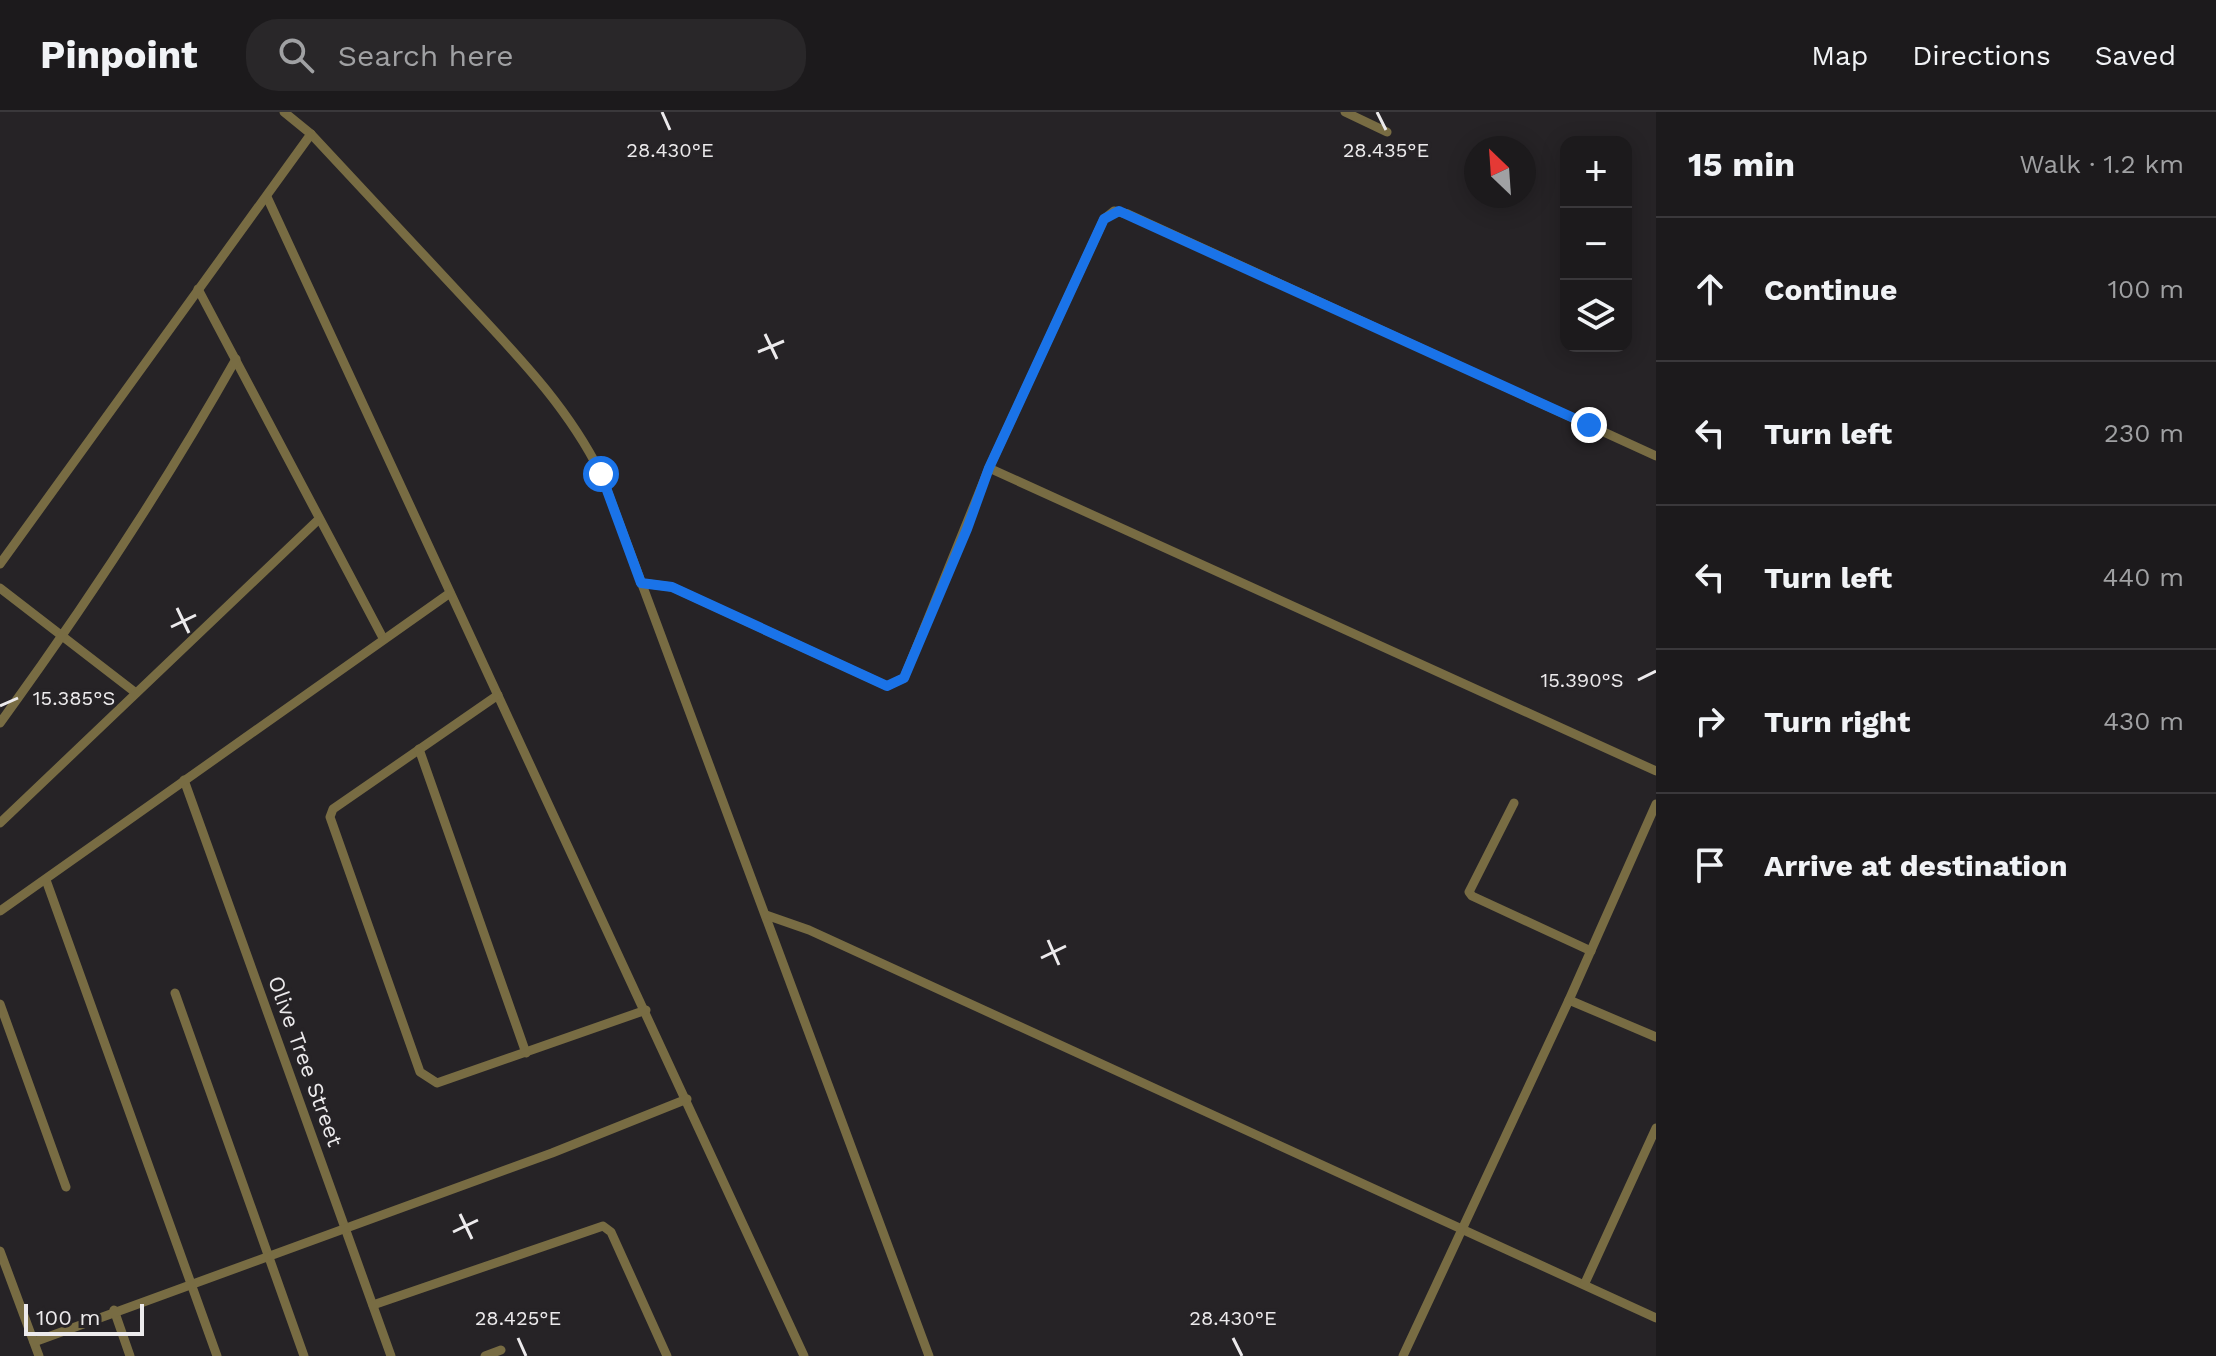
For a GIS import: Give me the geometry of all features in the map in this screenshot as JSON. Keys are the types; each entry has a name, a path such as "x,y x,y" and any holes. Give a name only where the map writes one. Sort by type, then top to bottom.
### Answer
{"street":[{"path":"284,112 311,134 503,340 569,416 601,474 929,1356"},
{"path":"1345,112 1387,132"},
{"path":"0,564 311,134"},
{"path":"267,197 804,1356"},
{"path":"641,583 672,587 887,686 895,684 906,672 989,468 1104,219 1119,211 1656,456"},
{"path":"198,289 383,638"},
{"path":"0,723 62,637 196,430 236,359"},
{"path":"989,468 1656,771"},
{"path":"0,823 318,520"},
{"path":"0,588 136,693"},
{"path":"0,911 450,593"},
{"path":"498,695 333,809 332,826 420,1072 437,1083 646,1010"},
{"path":"419,749 526,1053"},
{"name":"Olive Tree Street","path":"184,780 391,1356"},
{"path":"1514,803 1469,892 1591,951"},
{"path":"1403,1356 1569,1000 1656,804"},
{"path":"46,880 217,1356"},
{"path":"766,915 809,930 1656,1318"},
{"path":"175,993 304,1356"},
{"path":"1569,1000 1656,1037"},
{"path":"0,1004 66,1187"},
{"path":"34,1342 114,1310 552,1153 687,1099"},
{"path":"1585,1283 1656,1128"},
{"path":"373,1305 603,1226 611,1232 667,1356"},
{"path":"0,1251 39,1356"},
{"path":"114,1310 130,1356"},
{"path":"485,1356 501,1350"}],"route":[{"path":"601,474 641,583 672,587 887,686 895,684 904,678 967,529 989,468 1104,219 1114,211 1128,214 1589,425"}]}
